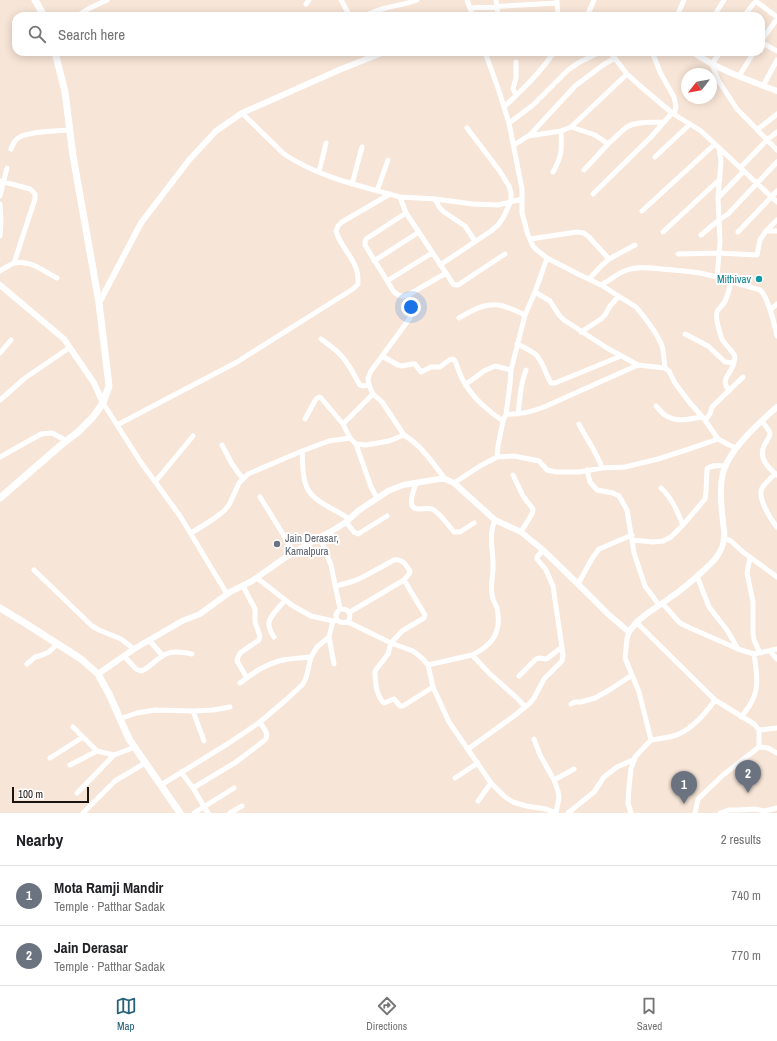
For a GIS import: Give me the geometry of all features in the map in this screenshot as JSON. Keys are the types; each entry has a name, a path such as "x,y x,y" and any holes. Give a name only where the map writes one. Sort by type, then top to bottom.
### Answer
{"main road":[{"path":"35,0 42,12"},
{"path":"0,498 78,432 93,417 103,403 109,386 99,303 73,156 65,92 56,56"},
{"path":"0,608 81,659 98,674 109,694 129,739 180,813"}],"street":[{"path":"88,9 97,0"},
{"path":"83,12 107,0"},
{"path":"341,0 348,12"},
{"path":"372,12 378,9 410,3 417,0"},
{"path":"468,0 472,12"},
{"path":"496,0 498,12"},
{"path":"589,12 594,0"},
{"path":"716,12 724,0"},
{"path":"677,12 681,1"},
{"path":"470,8 557,2 558,12"},
{"path":"746,12 750,6 757,2 777,18 765,36"},
{"path":"765,44 777,51"},
{"path":"99,303 141,223 189,160 216,131 242,112 339,70 367,56"},
{"path":"486,56 509,123 522,189 522,213 533,246 547,258 576,274 601,285 636,307 655,333 662,346 665,368"},
{"path":"504,107 528,84 551,56"},
{"path":"509,123 533,105 568,70 582,60 591,56"},
{"path":"593,194 673,114 676,107 674,97 661,74 654,56"},
{"path":"698,56 706,62 777,91"},
{"path":"712,64 717,56"},
{"path":"739,76 752,56"},
{"path":"514,145 528,136 575,86 615,58 627,74 673,114 701,132 777,202"},
{"path":"763,86 777,60"},
{"path":"516,62 516,78 512,89 516,95"},
{"path":"712,64 718,80 737,108 777,150"},
{"path":"528,136 561,131 571,127 627,74"},
{"path":"242,112 291,160 352,184 400,197 434,199 473,204 498,205 522,199"},
{"path":"757,130 777,114"},
{"path":"584,170 608,144 626,128 641,123 664,122"},
{"path":"655,157 690,124"},
{"path":"571,127 595,135 608,144"},
{"path":"440,265 498,225 511,201 509,186 499,170 467,128"},
{"path":"11,149 16,140 27,134 70,130"},
{"path":"553,172 561,155 561,131"},
{"path":"718,198 767,140 777,132"},
{"path":"319,172 326,143"},
{"path":"717,146 721,161 718,198 720,253 717,277"},
{"path":"642,211 717,146"},
{"path":"352,184 362,147"},
{"path":"377,191 388,160"},
{"path":"701,235 728,214 777,162"},
{"path":"0,196 2,181 8,168"},
{"path":"663,232 720,179"},
{"path":"2,181 30,189 35,194 35,199 14,263"},
{"path":"738,232 777,190"},
{"path":"117,425 237,362 353,289 358,284 358,273 354,263 338,238 336,231 342,222 390,194"},
{"path":"400,197 406,213 453,284 458,285 506,254"},
{"path":"434,199 444,212 465,226 475,241"},
{"path":"0,204 2,221 0,236"},
{"path":"406,213 366,239 365,242 365,245 374,261 394,292 403,297 446,273"},
{"path":"678,254 720,253 757,255 760,240 766,231 777,220"},
{"path":"766,231 777,231"},
{"path":"374,261 418,232"},
{"path":"530,238 577,232 584,233 609,259"},
{"path":"589,279 609,259 636,245"},
{"path":"387,281 432,252"},
{"path":"497,457 502,421 506,414 511,370 517,344 525,315 547,258"},
{"path":"0,270 19,262 31,264 57,278"},
{"path":"601,285 628,269 638,267 680,270 717,277 760,290 770,310 777,336"},
{"path":"729,391 725,386 725,382 733,367 735,358 722,339 716,313 727,298 731,282"},
{"path":"0,285 64,339 94,384 103,403 131,448 191,533 227,594"},
{"path":"535,292 550,301 559,316 564,320 621,356 638,365 665,368 669,371 690,403 704,418 718,439 736,448"},
{"path":"581,332 601,319 618,296"},
{"path":"770,310 777,304"},
{"path":"459,318 478,308 497,305 525,315"},
{"path":"410,318 371,371 368,378 369,385 373,394 385,406 404,435 411,439 423,451 445,479"},
{"path":"685,334 708,346 725,362 734,364"},
{"path":"321,339 334,348 341,356 360,385 369,385"},
{"path":"0,353 11,340"},
{"path":"517,344 536,354 547,377 551,382 555,383 621,356"},
{"path":"0,400 25,378 69,348"},
{"path":"382,356 402,366 415,364 421,372 431,367 440,367 449,360 453,359 465,385 479,402 502,421"},
{"path":"506,414 518,414 544,407 638,365"},
{"path":"465,385 484,371 494,366 511,370"},
{"path":"518,414 520,392 526,370"},
{"path":"656,406 665,415 676,420 704,418 710,414 712,407 743,377"},
{"path":"343,424 373,394"},
{"path":"305,419 316,399 319,397 321,398 343,424 350,438 356,444 371,487 377,498"},
{"path":"651,740 639,692 625,658 629,632 636,622 671,598 698,576 715,559 722,548 724,538 721,506 723,472 736,448 761,421 777,407"},
{"path":"761,421 770,434 763,448 762,455 768,467 776,474 762,488 762,501 777,527"},
{"path":"579,424 600,459 602,468"},
{"path":"0,457 41,434 52,433 66,441"},
{"path":"356,444 366,445 389,441 404,435"},
{"path":"155,482 193,436"},
{"path":"191,533 224,511 229,505 239,483 248,474 329,441 350,438"},
{"path":"454,483 497,457 514,456 539,461 548,470 556,472 579,472 602,468 626,467 690,450 718,439"},
{"path":"222,445 234,468 243,479"},
{"path":"302,451 306,488 312,496 325,505 341,512 348,520 354,532 358,534 387,516"},
{"path":"578,584 593,557 600,549 632,537 653,542 662,541 671,537 705,499 709,467 726,466"},
{"path":"587,470 590,482 597,490 613,493 619,496 627,510 634,553 645,586 680,623 738,649 754,654 777,650"},
{"path":"513,475 523,496 532,509 532,514 521,532"},
{"path":"98,674 134,649 182,621 200,614 227,594 257,578 294,552 332,531 388,491 403,485 427,480 445,479 454,483 496,520 521,532 543,550 608,614 629,632"},
{"path":"416,483 410,501 415,508 418,510 424,509 437,512 454,532 460,532 474,523"},
{"path":"661,488 676,506 683,525"},
{"path":"260,497 294,552"},
{"path":"428,666 472,655 489,644 496,635 498,622 497,609 492,598 491,587 494,563 492,531 496,520"},
{"path":"320,537 331,564 340,609"},
{"path":"724,538 732,541 750,557 777,577"},
{"path":"468,749 525,707 534,698 544,679 562,661 562,646 552,586 546,570 537,559 543,550"},
{"path":"750,557 747,574 754,602 753,632 754,640 760,653"},
{"path":"336,586 354,581 398,559 402,561 410,571 404,580 350,612"},
{"path":"34,570 92,626 121,639 134,649"},
{"path":"698,576 710,607 727,630 738,649"},
{"path":"257,578 293,606 311,616 335,620 343,623 348,622 391,643 413,651 422,658 428,666 433,687 449,722 491,783 505,797 513,802 546,809 556,813 559,798 554,780 540,755 534,739"},
{"path":"404,580 425,615 424,618 402,631 391,643 388,654 375,671 378,693 384,703 394,699 400,706 403,706 433,687"},
{"path":"242,586 253,603 255,609 255,622 260,636 258,640 240,653 238,657 237,661 247,678"},
{"path":"274,637 268,623 270,618 285,600"},
{"path":"340,609 343,608 350,612"},
{"path":"334,664 329,637 336,613 340,609"},
{"path":"348,622 350,612"},
{"path":"636,622 715,700 754,724 759,730 759,747"},
{"path":"161,785 260,722 287,699 303,684 311,657 317,647 329,637"},
{"path":"149,640 162,655"},
{"path":"27,664 35,657 49,652 57,644"},
{"path":"519,676 536,659 548,658 562,646"},
{"path":"124,656 136,669 141,671 146,669 162,655 170,652 175,651 192,654"},
{"path":"770,651 777,660"},
{"path":"741,717 752,701 757,685 754,654"},
{"path":"472,655 525,707"},
{"path":"240,683 267,666 279,661 311,657"},
{"path":"571,704 594,698 632,675"},
{"path":"632,813 628,803 631,769 635,759 651,740 674,736 690,727 706,712 715,700"},
{"path":"120,719 137,713 155,710 193,711 230,707"},
{"path":"193,711 204,741"},
{"path":"193,788 236,762 268,738 268,735 260,722"},
{"path":"73,727 97,751 114,755"},
{"path":"759,730 777,728"},
{"path":"50,758 83,737"},
{"path":"77,794 114,755 135,747"},
{"path":"695,813 698,799 723,775 759,747 768,748 777,753"},
{"path":"70,765 97,751"},
{"path":"568,813 597,789 604,777 617,767 635,759"},
{"path":"84,813 115,781 145,763"},
{"path":"455,778 478,763"},
{"path":"554,780 574,769"},
{"path":"181,772 193,788 208,813"},
{"path":"478,801 491,783"},
{"path":"194,813 234,788"},
{"path":"230,813 242,806"},
{"path":"527,806 532,813"},
{"path":"720,813 729,810 754,809 765,812 777,808"}],"place":[{"name":"Mithivav","path":"759,279"},
{"name":"Jain Derasar, Kamalpura","path":"277,544"},
{"name":"Jain Derasar","path":"748,793"},
{"name":"Mota Ramji Mandir","path":"684,804"}]}
